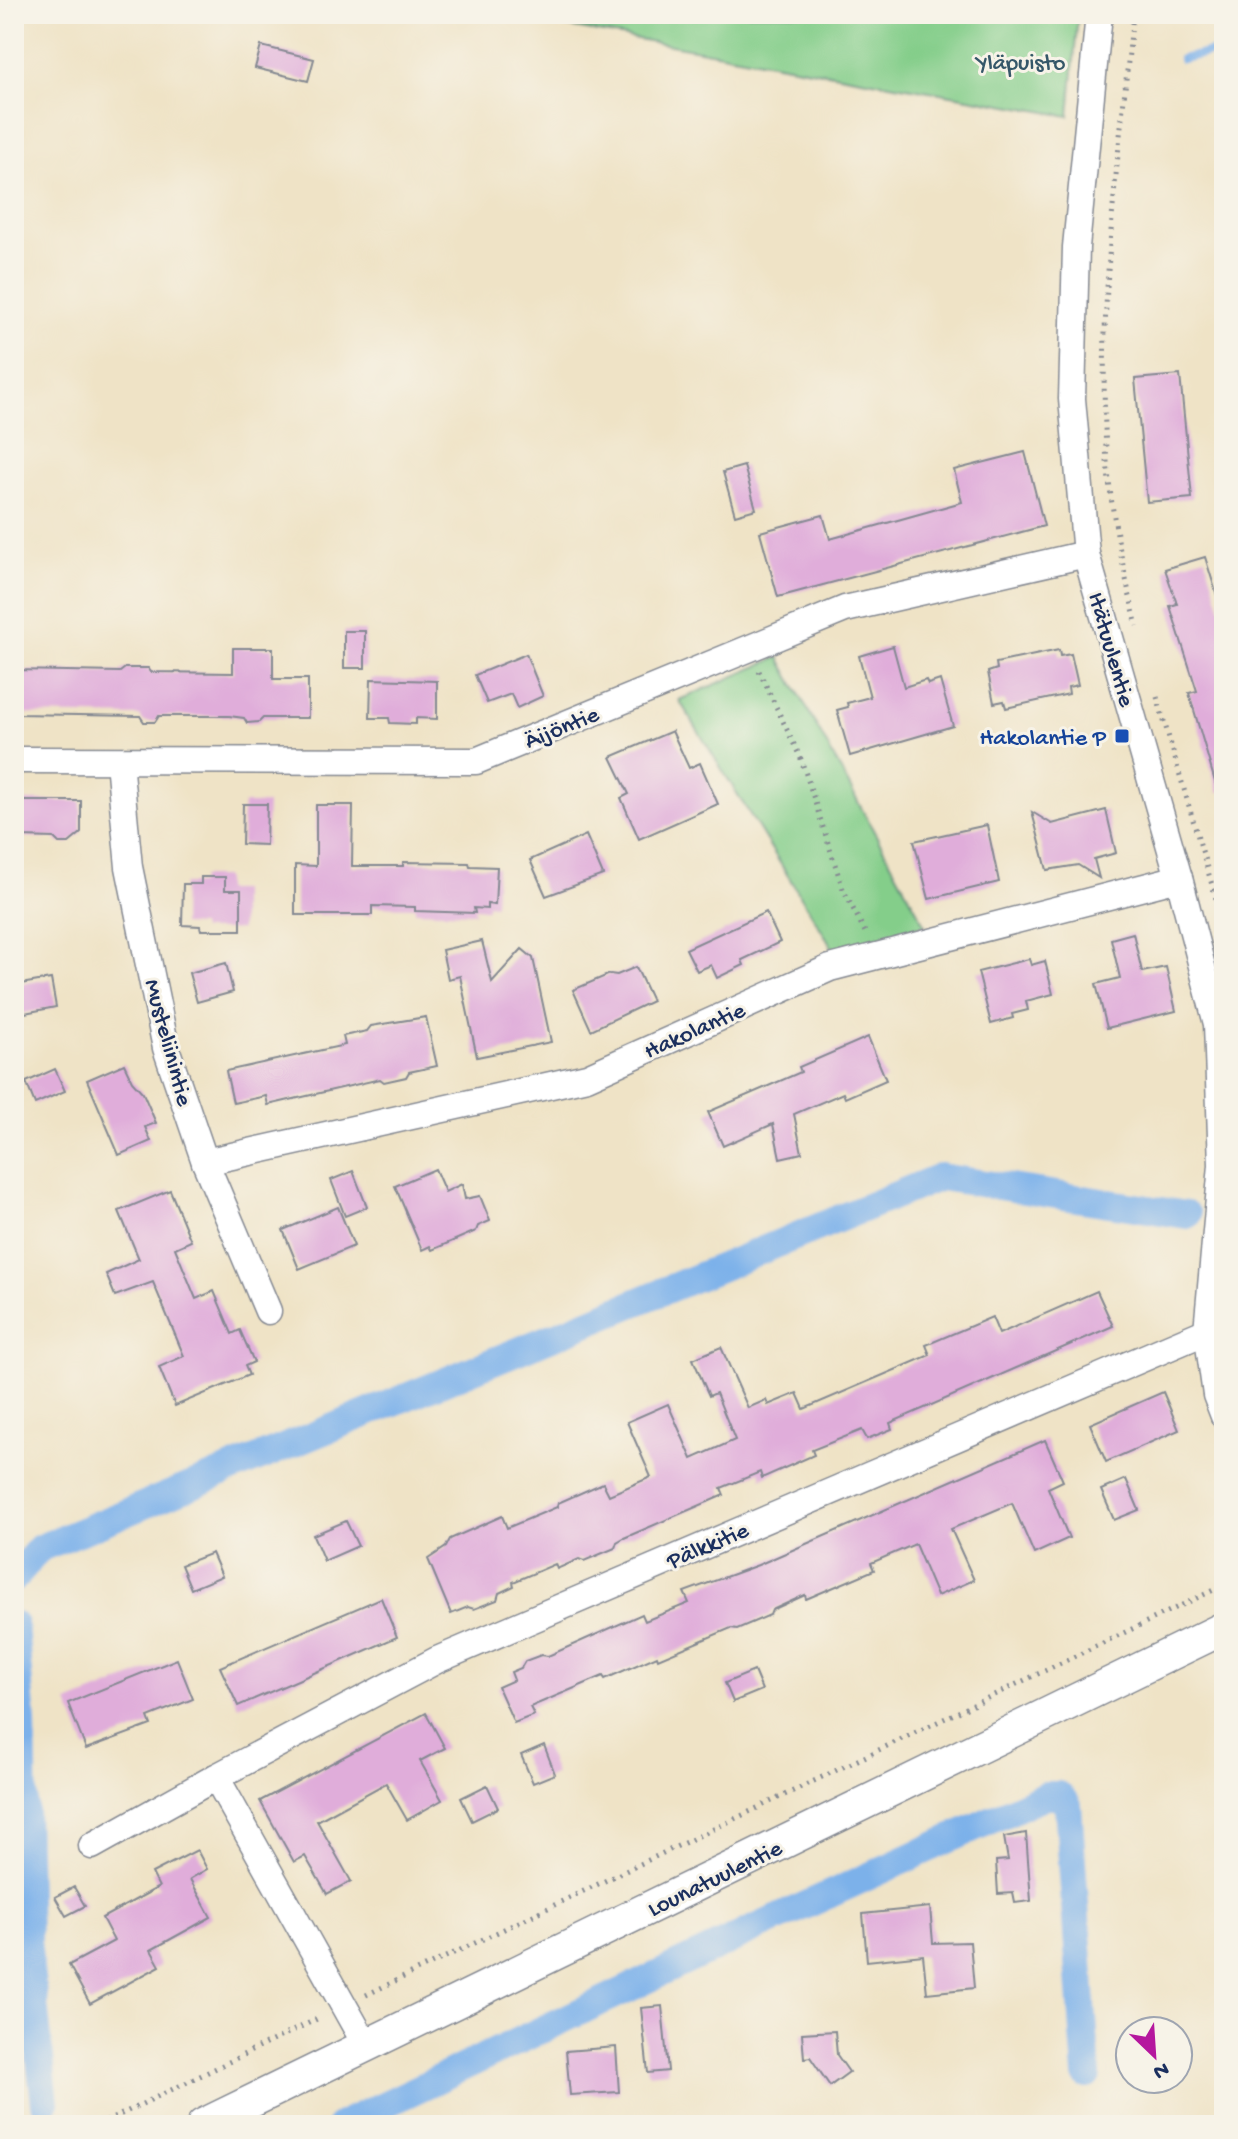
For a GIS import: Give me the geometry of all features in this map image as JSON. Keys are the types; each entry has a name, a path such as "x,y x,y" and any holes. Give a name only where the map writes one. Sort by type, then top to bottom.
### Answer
{"street":[{"name":"Itätuulentie","path":"1099,14 1076,247 1072,399 1086,554 1179,878 1217,1024 1222,1165 1207,1331 1216,1395 1224,1416"},
{"name":"Äijöntie","path":"14,760 476,761 845,609 1086,554"},
{"name":"Musteliinintie","path":"119,761 129,867 166,1048 205,1162 268,1311"},
{"name":"Hakolantie","path":"205,1162 587,1077 830,968 1179,878"},
{"name":"Pälkkitie","path":"92,1846 437,1660 1207,1331"},
{"name":"Lounatuulentie","path":"203,2125 1224,1628"},
{"path":"216,1777 367,2047"}],"path":[{"path":"1133,14 1106,275 1105,428 1114,520 1141,639"},
{"path":"748,649 801,759 843,889 877,956"},
{"path":"1154,685 1224,926"},
{"path":"99,2125 1224,1585"}],"green space":[{"name":"Yläpuisto","path":"524,14 1078,14 1069,116 564,26"},
{"path":"779,657 925,925 834,950 679,700"}],"building":[{"path":"261,46 314,59 308,81 255,68"},
{"path":"1180,375 1192,498 1147,502 1135,379"},
{"path":"1025,452 1044,526 778,597 760,532 823,515 830,539 962,502 954,470"},
{"path":"744,466 756,509 735,515 723,472"},
{"path":"1205,557 1224,618 1224,791 1218,792 1189,693 1197,691 1170,606 1177,604 1165,569"},
{"path":"344,631 365,631 365,668 344,668"},
{"path":"893,646 904,687 926,680 928,684 940,680 953,726 850,756 837,710 848,707 847,703 870,697 859,656"},
{"path":"233,648 273,648 273,679 308,679 308,718 263,718 259,722 247,723 244,718 229,716 159,716 155,722 144,722 140,716 16,714 14,670 120,672 125,668 148,668 151,672 233,673"},
{"path":"1059,650 1060,656 1071,654 1078,685 1068,687 1069,694 1006,708 1004,701 994,703 988,672 997,669 996,663"},
{"path":"526,654 543,696 517,708 511,694 487,703 475,675"},
{"path":"371,679 437,681 437,719 416,718 416,724 390,723 389,718 370,718"},
{"path":"672,731 689,768 700,763 718,804 639,839 621,798 629,794 611,757"},
{"path":"22,801 81,801 81,833 69,843 59,843 54,838 22,837"},
{"path":"243,804 267,804 266,845 242,844"},
{"path":"316,805 353,805 352,866 403,866 403,862 469,863 470,866 497,867 495,905 487,904 487,909 474,908 475,913 372,906 372,915 295,915 295,865 316,866"},
{"path":"1106,810 1116,853 1094,859 1099,878 1078,865 1047,870 1032,812 1052,824"},
{"path":"987,825 999,882 929,899 914,841"},
{"path":"586,835 603,875 546,896 530,860"},
{"path":"201,877 225,877 225,890 241,890 241,930 201,930 200,926 182,925 183,884 201,884"},
{"path":"766,912 780,942 742,960 744,965 717,978 711,965 697,971 686,949"},
{"path":"1133,933 1142,972 1166,967 1176,1011 1107,1028 1096,984 1120,978 1111,939"},
{"path":"482,941 492,982 522,949 533,958 551,1042 477,1057 460,976 448,979 442,950"},
{"path":"1029,959 1031,965 1045,961 1053,994 1026,1001 1028,1010 991,1024 978,972"},
{"path":"226,963 233,992 197,1002 189,973"},
{"path":"636,967 652,1001 591,1030 573,990"},
{"path":"51,979 56,1007 14,1015 14,985"},
{"path":"426,1017 437,1066 409,1072 406,1077 384,1082 380,1079 268,1105 266,1096 233,1103 226,1071 345,1045 343,1036 367,1031 371,1026"},
{"path":"868,1037 886,1080 845,1098 843,1093 794,1114 802,1153 780,1158 773,1124 723,1146 708,1112 801,1072 799,1067"},
{"path":"124,1064 132,1081 143,1093 156,1123 145,1127 151,1141 119,1155 87,1080"},
{"path":"55,1069 65,1091 35,1104 26,1082"},
{"path":"435,1169 445,1192 462,1184 465,1199 480,1196 490,1221 478,1226 476,1231 432,1250 430,1246 422,1250 395,1186"},
{"path":"353,1171 367,1207 345,1216 331,1180"},
{"path":"170,1190 191,1241 175,1248 196,1299 214,1291 232,1334 240,1330 254,1362 245,1366 249,1375 175,1406 159,1367 184,1356 153,1282 115,1296 106,1274 139,1259 119,1211"},
{"path":"338,1207 354,1246 299,1269 283,1230"},
{"path":"1097,1291 1113,1326 890,1423 892,1429 867,1439 862,1430 812,1450 814,1455 762,1478 760,1472 721,1488 724,1495 624,1538 617,1542 615,1548 557,1569 555,1564 513,1582 514,1586 499,1593 497,1600 451,1614 428,1559 446,1547 450,1539 502,1516 507,1528 603,1483 609,1495 651,1477 627,1422 668,1404 692,1459 735,1440 716,1393 709,1396 693,1359 721,1347 748,1408 766,1400 768,1405 797,1393 804,1409 930,1355 926,1345 992,1317 999,1334"},
{"path":"1163,1392 1179,1430 1106,1462 1090,1424"},
{"path":"1045,1440 1063,1481 1048,1488 1069,1538 1034,1554 1012,1503 951,1529 974,1580 937,1596 915,1544 871,1563 874,1570 806,1599 805,1595 737,1629 731,1628 658,1659 657,1656 605,1679 603,1676 530,1707 534,1715 514,1723 498,1687 514,1680 511,1672 521,1668 525,1661 541,1655 548,1656 642,1614 645,1621 689,1603 684,1592 758,1565"},
{"path":"1126,1479 1139,1510 1114,1520 1101,1490"},
{"path":"346,1521 358,1546 324,1561 313,1535"},
{"path":"212,1553 222,1576 191,1589 181,1565"},
{"path":"381,1598 397,1637 238,1706 220,1667"},
{"path":"177,1659 193,1699 148,1717 151,1725 86,1749 68,1703"},
{"path":"754,1671 762,1690 733,1702 725,1683"},
{"path":"426,1713 445,1748 420,1761 442,1800 407,1820 386,1783 317,1821 351,1881 327,1894 305,1856 294,1862 260,1801"},
{"path":"544,1745 555,1774 533,1783 521,1755"},
{"path":"487,1785 498,1808 472,1821 461,1798"},
{"path":"1026,1833 1031,1901 1015,1903 1013,1893 998,1894 996,1861 1008,1860 1004,1837"},
{"path":"197,1850 207,1869 190,1879 211,1917 151,1950 160,1966 90,2004 69,1965 114,1941 102,1918 159,1887 152,1873"},
{"path":"74,1887 85,1906 66,1916 55,1897"},
{"path":"930,1907 933,1943 970,1942 974,1988 927,1993 923,1955 867,1961 863,1914"},
{"path":"662,2006 668,2071 648,2073 641,2008"},
{"path":"835,2031 837,2055 849,2072 830,2086 810,2057 804,2058 802,2033"},
{"path":"616,2047 619,2092 570,2095 566,2051"}],"waterway":[{"path":"1182,59 1224,49"},
{"path":"14,1578 40,1548 940,1177 1187,1215"},
{"path":"14,1625 22,1722 27,1941 45,2103"},
{"path":"341,2125 1045,1795 1059,1795 1068,1805 1087,2075"}],"place":[{"name":"Hakolantie P","path":"1122,736"}]}
